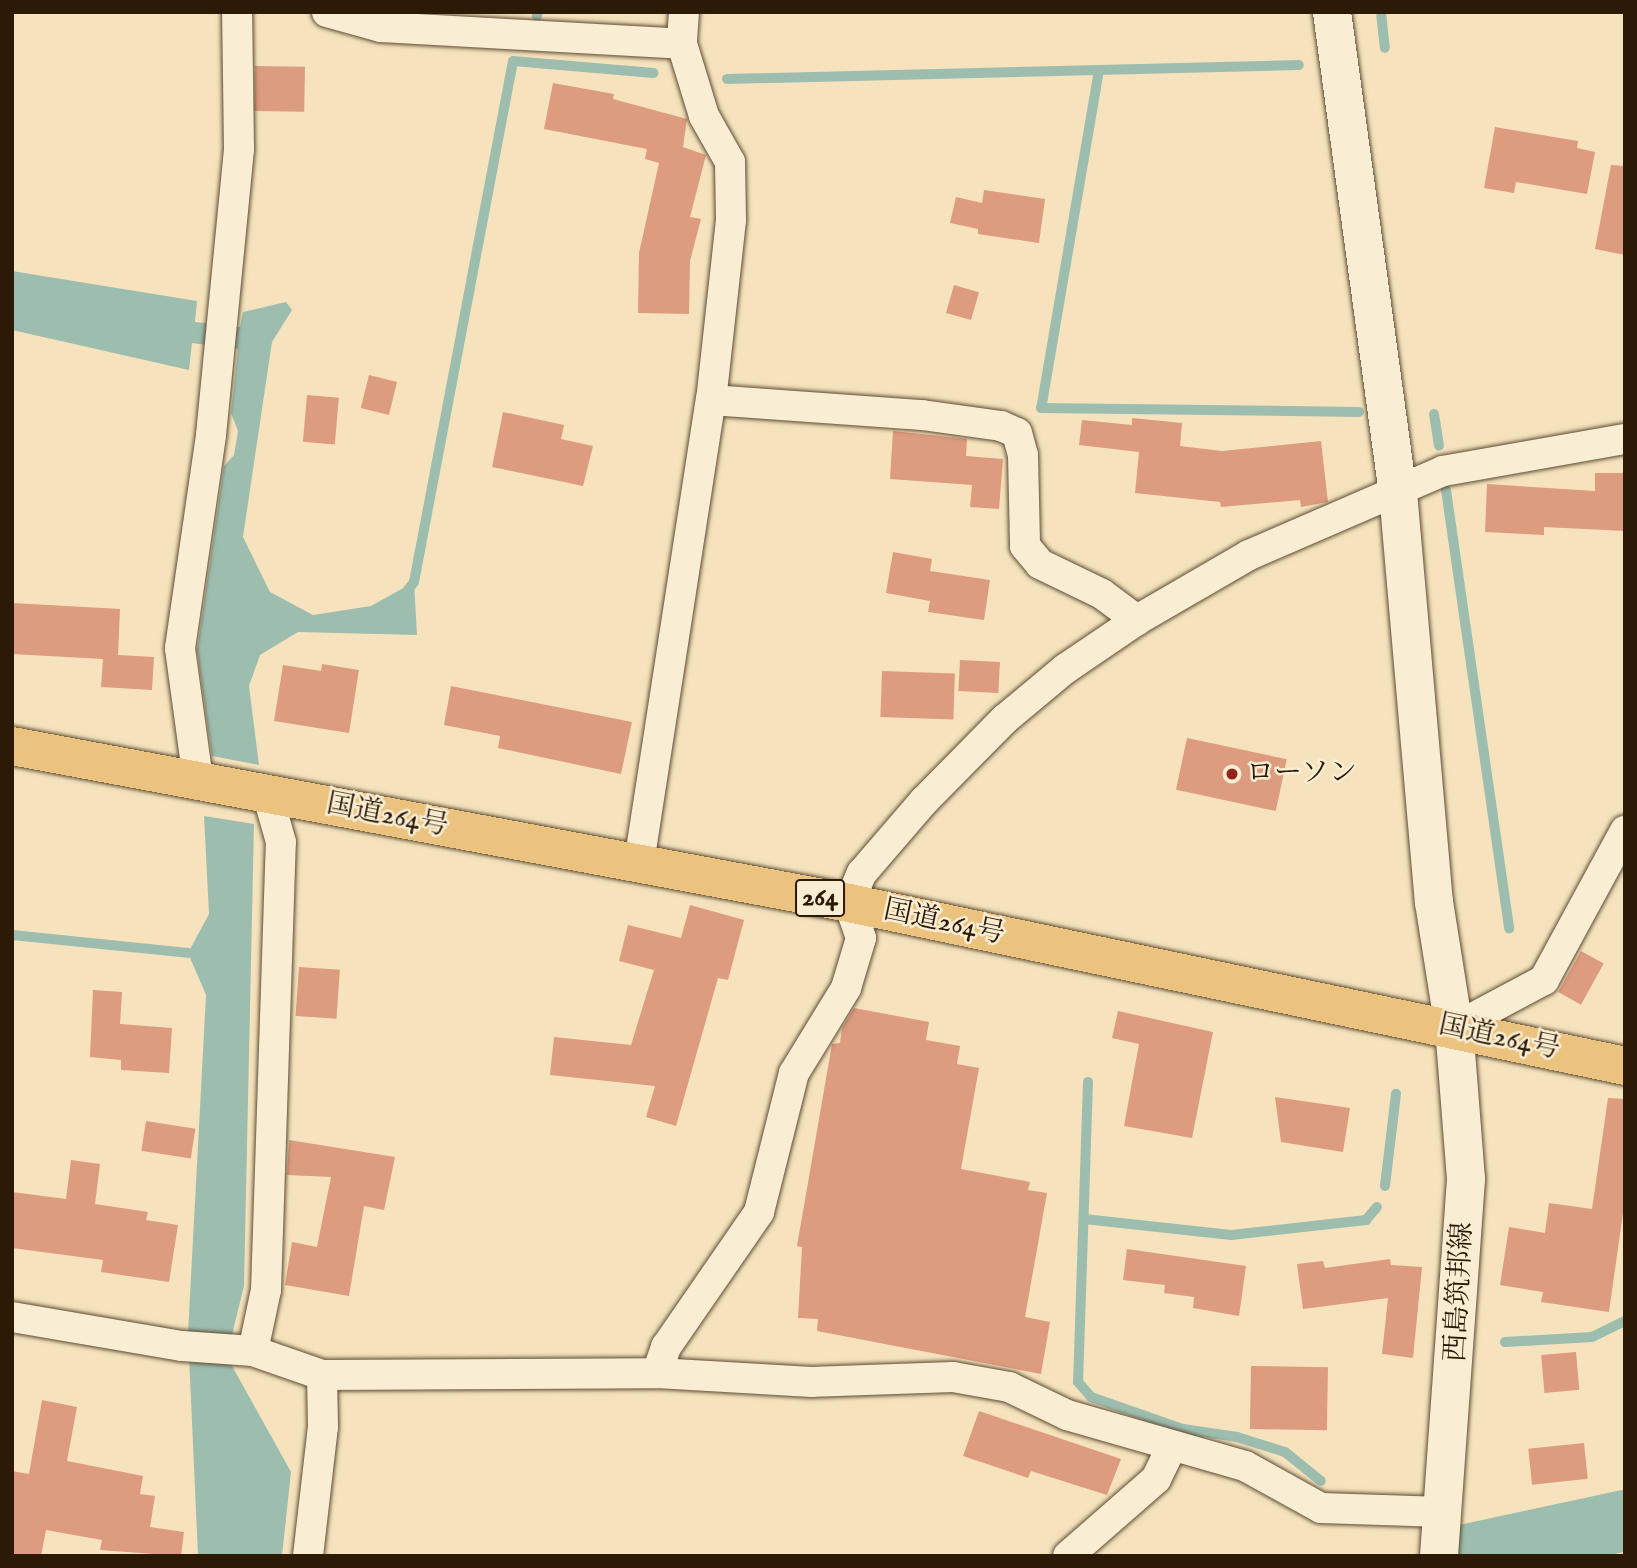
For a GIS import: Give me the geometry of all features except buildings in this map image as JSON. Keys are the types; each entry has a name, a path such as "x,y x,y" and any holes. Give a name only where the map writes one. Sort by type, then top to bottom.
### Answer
{"highway":[{"name":"国道264号","path":"12,746 849,903 1625,1066"}],"street":[{"path":"198,780 180,648 218,354 239,149 237,12"},
{"path":"327,12 380,27 682,44"},
{"path":"639,863 711,400 731,220 730,162 704,116 682,44 684,12"},
{"name":"西島筑邦線","path":"1332,12 1398,492 1434,902 1454,1028 1466,1179 1439,1556"},
{"path":"711,400 922,415 1001,426 1017,433 1023,455 1025,546 1040,564 1102,594 1137,620"},
{"path":"657,1373 666,1347 759,1212 794,1073 846,988 861,938 849,903 871,862 924,801 1005,719 1065,669 1137,620 1250,555 1443,471 1625,439"},
{"path":"246,1350 266,1290 281,842 267,793"},
{"path":"1454,1028 1544,980 1625,831"},
{"path":"12,1317 182,1346 246,1350 322,1375 657,1373 812,1382 953,1377 1009,1387 1067,1415 1171,1448 1245,1466 1321,1508 1443,1512"},
{"path":"308,1556 323,1427 322,1375"},
{"path":"1068,1556 1156,1479 1171,1448"}],"shaded area":[{"path":"12,271 197,301 195,322 240,327 243,312 286,302 292,310 272,342 243,537 270,592 313,615 371,606 414,582 417,635 298,632 260,655 249,686 259,765 212,756 197,651 224,466 234,455 238,431 231,413 238,349 192,343 189,370 12,330"},
{"path":"204,816 254,824 244,1286 231,1339 232,1366 291,1472 282,1556 198,1556 188,1333 206,995 188,953 209,914"}],"waterway":[{"path":"1381,12 1385,48"},
{"path":"407,591 414,582 513,61 653,73"},
{"path":"727,79 1299,65"},
{"path":"1099,70 1041,408 1359,412"},
{"path":"1434,414 1439,446"},
{"path":"1446,490 1509,929"},
{"path":"12,935 188,953"},
{"path":"1088,1082 1078,1382 1091,1397 1183,1429 1237,1437 1285,1452 1321,1481"},
{"path":"1385,1186 1396,1094"},
{"path":"1084,1219 1231,1235 1366,1220 1377,1207"},
{"path":"1505,1342 1592,1337 1625,1321"},
{"path":"1457,1556 1625,1520"}],"place":[{"name":"ローソン","path":"1232,774"}]}
